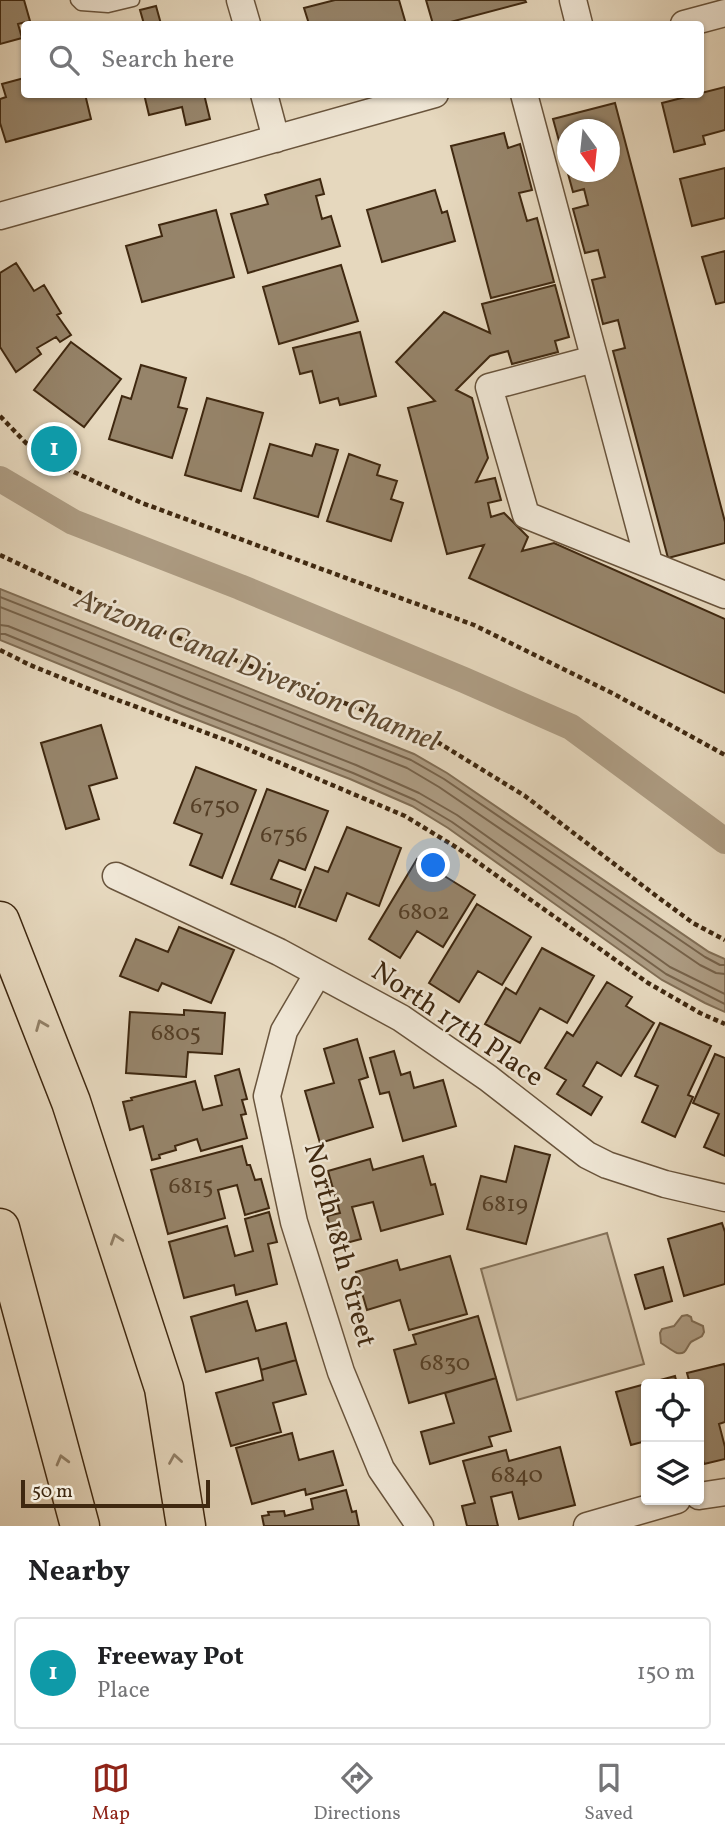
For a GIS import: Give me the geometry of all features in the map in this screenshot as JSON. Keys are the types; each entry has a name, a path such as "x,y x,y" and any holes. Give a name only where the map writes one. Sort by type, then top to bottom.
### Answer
{"highway":[{"path":"0,921 71,1101 164,1388 186,1526"},
{"path":"0,1228 80,1526"}],"street":[{"path":"240,0 246,21"},
{"path":"573,0 578,21"},
{"path":"695,21 725,13"},
{"path":"265,98 276,139"},
{"path":"0,216 421,98"},
{"path":"525,98 649,563"},
{"path":"594,359 489,387 526,515 725,595"},
{"name":"North 17th Place","path":"116,876 279,952 412,1026 488,1078 587,1156 665,1184 725,1198"},
{"name":"North 18th Street","path":"318,973 284,1031 268,1096 295,1223 341,1372 381,1469 420,1526"},
{"path":"704,1495 725,1492"},
{"path":"587,1526 623,1521 664,1505"}],"lane":[{"path":"77,0 81,4 108,6 133,0"}],"path":[{"path":"0,416 26,443 63,467 142,503 474,625 614,694 725,755"},
{"path":"0,555 164,632 426,735 526,796 659,898 694,923 725,940"},
{"path":"0,650 30,665 231,742 405,816 459,849 648,983 725,1024"}],"shaded area":[{"path":"607,1233 644,1364 517,1400 481,1269"}],"water":[{"path":"0,589 414,754 447,773 709,952 725,959 725,1012 662,980 448,828 412,806 0,640"},
{"path":"687,1315 692,1321 703,1326 704,1332 691,1342 685,1352 677,1353 661,1343 660,1333 662,1329 674,1326 682,1316"}],"building":[{"path":"0,0 24,0 30,21 21,21 18,24 21,38 0,44"},
{"path":"335,0 399,0 405,21 308,21 304,8"},
{"path":"426,0 526,2 454,21 432,21"},
{"path":"156,6 160,21 143,21 140,10"},
{"path":"21,79 21,98 86,98 91,119 6,142 0,123 0,99 6,97 2,84"},
{"path":"725,87 725,130 703,136 705,144 674,152 662,103 682,98 704,98 704,92"},
{"path":"145,98 205,98 210,119 186,125 182,107 149,115"},
{"path":"615,103 619,119 557,119 557,134 553,119"},
{"path":"620,122 725,522 725,543 668,558 613,351 625,348 618,320 603,324 592,280 605,277 598,250 585,253 573,209 588,205 584,189 573,192 570,182 620,182"},
{"path":"504,133 508,148 520,144 532,190 519,193 527,221 537,218 554,282 491,298 451,146"},
{"path":"725,168 725,218 692,226 680,179"},
{"path":"320,179 324,194 316,196 322,219 331,216 340,246 248,273 231,214 268,204 265,195"},
{"path":"435,190 442,213 447,211 455,241 382,262 367,210"},
{"path":"216,210 234,277 142,302 126,246 162,236 159,225"},
{"path":"725,251 725,302 716,304 702,257"},
{"path":"16,263 34,291 44,285 61,313 57,315 71,335 60,342 56,337 37,348 41,354 16,372 0,347 0,273"},
{"path":"341,265 358,321 279,344 263,287"},
{"path":"555,285 569,337 555,341 558,352 512,364 508,351 490,356 456,390 472,398 488,458 476,482 495,478 501,500 488,503 491,517 504,513 528,537 522,551 554,543 725,619 725,693 469,578 484,545 447,554 408,408 435,401 396,362 444,312 490,333 482,304"},
{"path":"360,332 376,396 340,405 338,398 320,403 312,371 300,374 293,348"},
{"path":"71,342 121,379 84,427 34,390"},
{"path":"141,365 186,378 178,407 187,409 172,458 109,439 122,396 131,399"},
{"path":"207,398 263,413 241,491 185,475"},
{"path":"270,444 312,456 316,444 338,450 318,517 254,498"},
{"path":"349,454 380,465 377,475 397,481 391,499 403,503 391,541 327,521"},
{"path":"101,725 117,778 89,786 99,819 66,829 41,743"},
{"path":"196,767 256,790 222,878 190,865 202,834 174,823"},
{"path":"267,789 328,811 305,870 279,860 271,879 301,890 295,907 231,884"},
{"path":"347,827 401,848 379,906 347,893 336,921 299,907 315,867 328,872"},
{"path":"417,859 475,895 443,947 417,931 400,958 369,939"},
{"path":"477,904 531,937 502,985 478,971 459,1002 429,983"},
{"path":"179,927 234,950 211,1003 162,983 158,991 120,976 136,939 168,952"},
{"path":"542,948 594,976 567,1023 540,1008 520,1043 485,1024 506,988 516,994"},
{"path":"607,982 632,997 626,1006 654,1023 621,1076 597,1062 583,1086 602,1097 591,1115 557,1094 566,1080 545,1068 567,1032 573,1036"},
{"path":"184,1010 225,1013 222,1054 188,1052 186,1077 126,1073 130,1012 184,1015"},
{"path":"660,1023 711,1046 688,1095 693,1097 675,1137 642,1122 658,1086 635,1076"},
{"path":"357,1039 368,1077 359,1080 373,1127 320,1143 305,1091 334,1083 324,1049"},
{"path":"394,1051 401,1075 410,1072 414,1088 443,1080 456,1126 403,1141 389,1092 380,1094 370,1058"},
{"path":"715,1054 725,1058 725,1156 704,1147 719,1114 693,1103"},
{"path":"239,1069 247,1099 242,1100 246,1114 241,1115 247,1138 201,1151 197,1139 175,1146 176,1150 152,1160 143,1126 130,1130 123,1102 195,1081 203,1110 222,1105 215,1076"},
{"path":"242,1146 247,1165 250,1165 255,1180 261,1179 269,1208 245,1215 237,1185 218,1190 225,1218 168,1234 151,1170"},
{"path":"515,1146 550,1155 526,1244 467,1229 481,1176 506,1182"},
{"path":"423,1156 431,1185 435,1184 443,1214 381,1231 373,1202 352,1207 361,1239 335,1246 327,1216 340,1213 328,1171 370,1159 373,1170"},
{"path":"269,1212 277,1242 268,1244 277,1284 236,1295 234,1285 184,1298 169,1242 227,1226 235,1256 253,1251 245,1219"},
{"path":"722,1223 725,1232 725,1284 684,1296 668,1239"},
{"path":"450,1256 467,1314 409,1330 400,1300 367,1310 356,1272 397,1260 400,1270"},
{"path":"663,1267 672,1301 645,1309 635,1275"},
{"path":"247,1301 256,1331 286,1323 296,1360 261,1370 258,1358 206,1372 191,1317"},
{"path":"478,1316 496,1378 409,1403 394,1350 416,1344 413,1335"},
{"path":"296,1360 306,1394 273,1403 281,1432 231,1446 216,1393 263,1380 261,1370"},
{"path":"724,1364 725,1422 719,1424 725,1459 704,1464 704,1379 689,1379 687,1373"},
{"path":"496,1378 511,1431 489,1437 492,1446 430,1464 421,1432 454,1423 445,1393"},
{"path":"641,1385 641,1442 631,1445 616,1392"},
{"path":"292,1433 299,1460 333,1451 343,1485 306,1495 305,1489 252,1504 236,1448"},
{"path":"560,1447 575,1505 519,1519 512,1492 491,1497 498,1526 467,1526 462,1506 475,1503 463,1461 506,1450 509,1461"},
{"path":"346,1490 352,1512 356,1511 359,1526 264,1526 262,1516 269,1515 268,1512 284,1511 285,1516 313,1509 311,1499"}],"waterway":[{"path":"0,479 73,522 240,587 571,727 725,841"}],"place":[{"name":"Freeway Pot","path":"54,449"}],"water label":[{"name":"Arizona Canal Diversion Channel","path":"257,671"}]}
